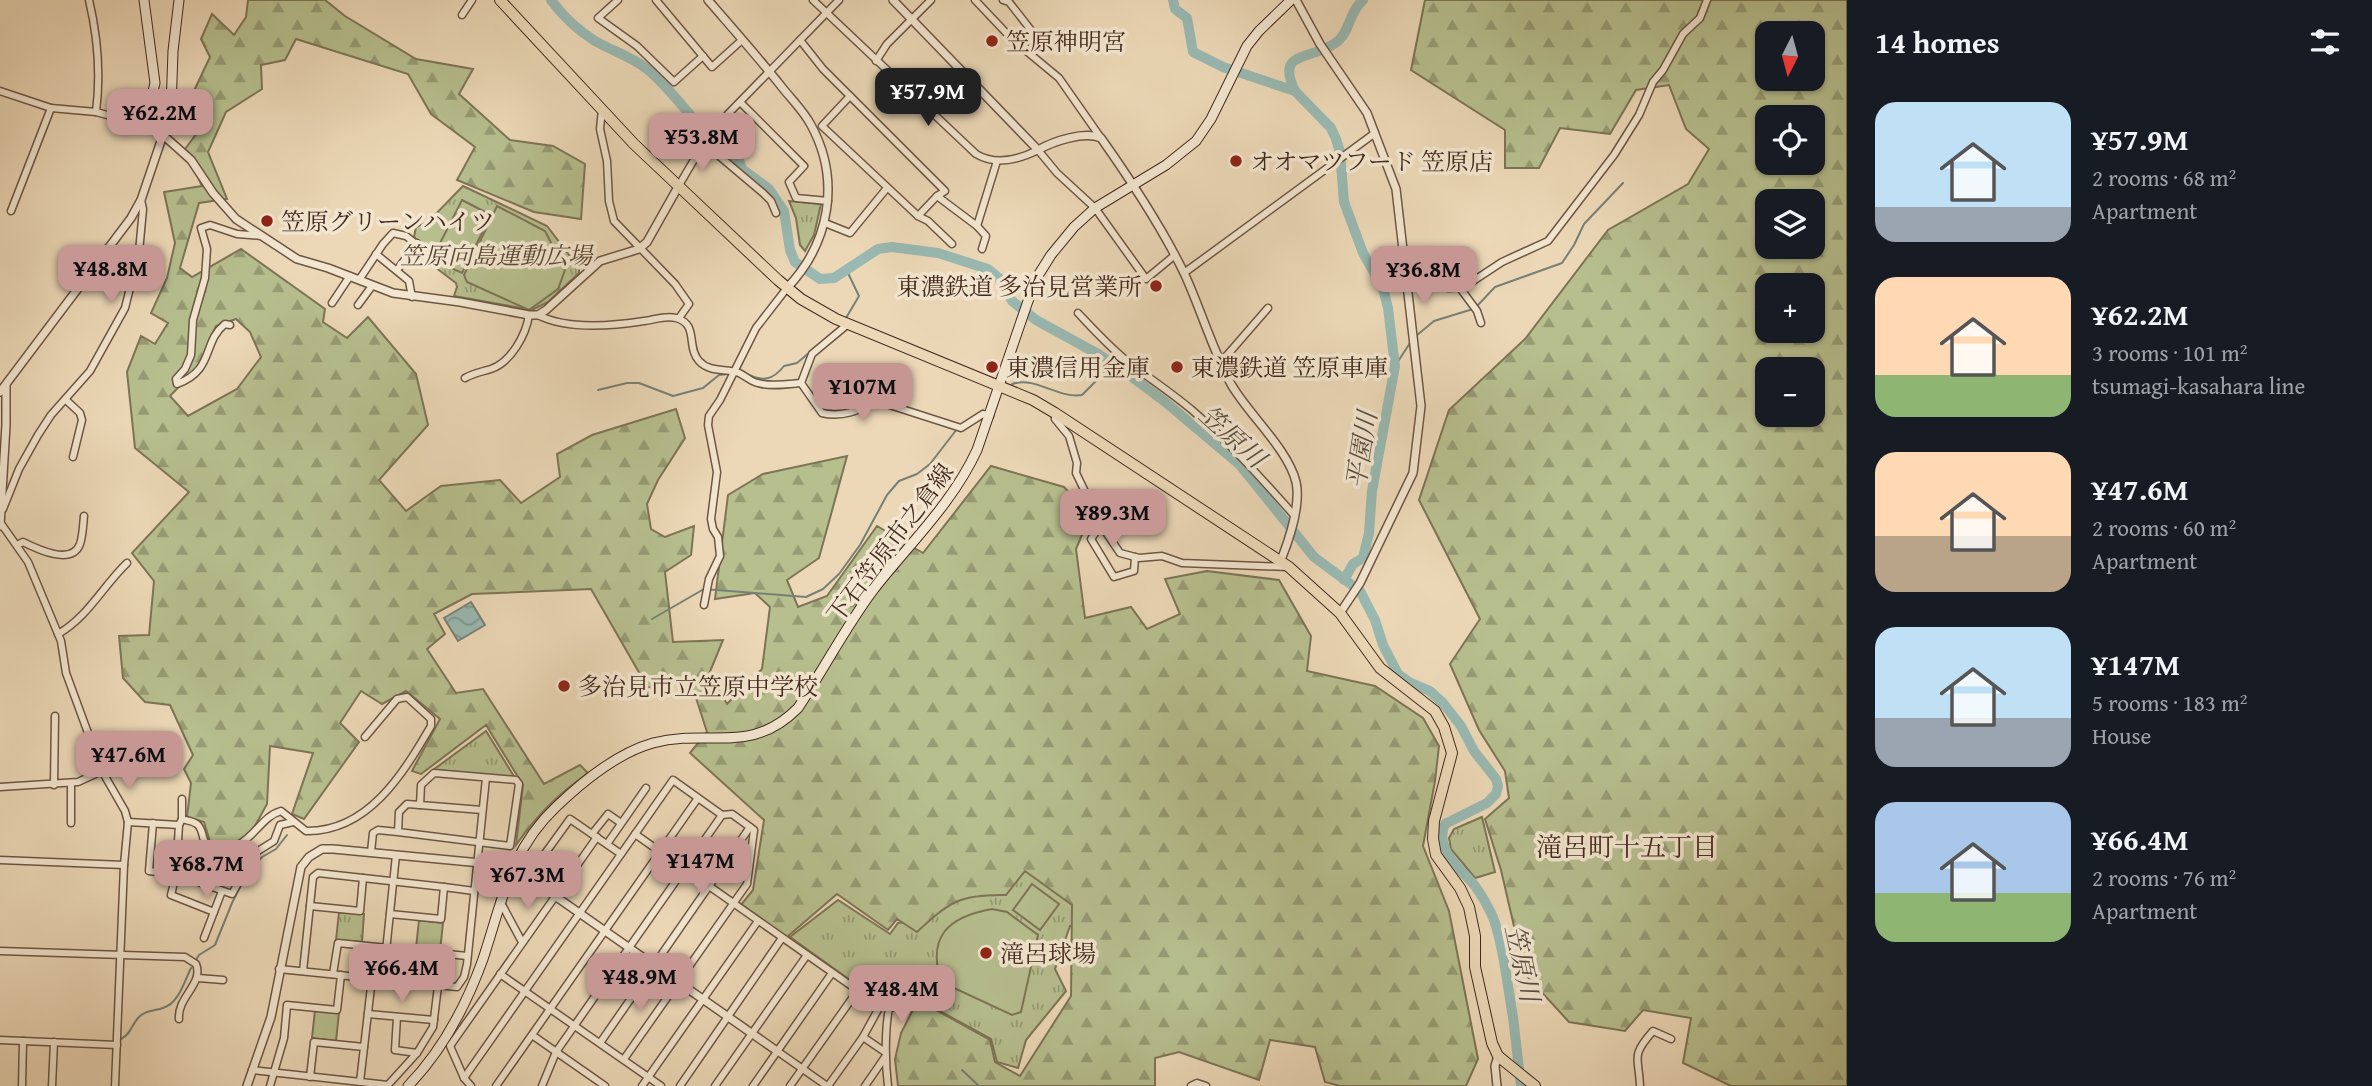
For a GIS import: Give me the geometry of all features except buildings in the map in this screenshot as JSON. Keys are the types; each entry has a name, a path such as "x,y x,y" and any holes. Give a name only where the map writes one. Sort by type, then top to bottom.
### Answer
{"main road":[{"path":"144,0 155,83 147,113 148,122 163,135 171,108 173,51 179,0"},
{"path":"500,0 678,187 801,299 848,324 1033,400 1055,413 1285,563 1340,613 1380,668 1435,711 1444,727 1451,752 1434,821 1436,855 1460,888 1471,915 1475,936 1475,967 1492,1043 1502,1059 1535,1086"},
{"name":"下石笠原市之倉線","path":"408,1086 448,1041 472,988 512,866 528,840 554,809 580,785 629,752 675,739 748,737 785,721 798,708 873,591 949,500 967,474 990,416 1038,274 1051,255 1074,227 1095,208 1180,156 1196,141 1211,119 1237,63 1255,35 1294,0"}],"street":[{"path":"89,0 96,29 99,68 96,112"},
{"path":"462,15 472,0"},
{"path":"618,0 598,18 637,46 674,82 703,56"},
{"path":"656,0 712,67 742,40"},
{"path":"704,605 709,579 720,556 718,537 711,519 718,472 708,425 709,416 720,400 756,328 811,259 825,223 829,180 825,159 804,113 708,0"},
{"path":"813,0 967,147 981,157 997,161 1018,158 1045,146 1086,135 1101,138"},
{"path":"538,315 600,261 639,249 653,233 695,158 715,129 839,0"},
{"path":"893,0 1057,173 1095,208 1146,279 1175,255"},
{"path":"876,61 887,44 931,0"},
{"path":"975,0 1021,47 1059,78 1133,185 1175,255 1231,383 1291,468 1297,493 1285,563 1280,568 1259,564 1192,563 1162,556 1135,557 1120,553 1101,525 1076,473 1077,463 1069,436 1055,419 1055,413"},
{"path":"1003,0 1009,2 1034,34 1021,47"},
{"path":"1294,0 1320,44 1358,98 1375,133 1396,189 1421,406 1413,473 1360,583 1340,613"},
{"path":"1408,280 1460,288 1502,261 1548,241 1614,155 1639,115 1653,82 1663,70 1683,34 1700,18 1707,0"},
{"path":"800,40 850,96 945,191 918,216"},
{"path":"0,91 51,108 96,112 127,118 137,123 148,122"},
{"path":"850,96 822,127 952,244"},
{"path":"740,102 804,166 789,182 796,198 828,201"},
{"path":"11,211 51,108"},
{"path":"602,109 600,129 609,171 614,221 675,284 689,304 679,318"},
{"path":"666,128 695,158"},
{"path":"1184,273 1375,133"},
{"path":"0,392 99,262 141,200 163,135 191,160 213,193 236,219 296,258 372,286 412,297 460,302 575,324 633,322 669,316 679,318 689,326 693,337 693,353 700,363 712,370 732,372 756,383 801,383"},
{"path":"705,144 763,193 771,201 776,213"},
{"path":"977,226 997,161"},
{"path":"825,223 850,233 887,188"},
{"path":"937,197 977,226 986,236 982,249"},
{"path":"1,513 19,469 51,415 102,353 111,330 125,308 139,251 143,209 141,200"},
{"path":"230,325 225,324 218,330 200,370 177,384 176,379 186,369 191,355 193,320 205,278 206,249 201,228 210,225 248,236 262,236"},
{"path":"359,280 393,233 406,236 424,250"},
{"path":"397,270 417,243"},
{"path":"376,254 411,284 412,297"},
{"path":"332,303 349,276"},
{"path":"358,305 372,286"},
{"path":"1460,288 1476,308 1481,323"},
{"path":"1222,361 1268,308"},
{"path":"1079,313 1100,337 1131,364 1194,412 1254,470 1293,514"},
{"path":"465,378 477,371 492,369 510,356 527,326 529,315"},
{"path":"801,383 812,354 848,324"},
{"path":"801,383 821,413 848,414 877,401 958,427 983,414 990,416"},
{"path":"6,385 0,524 28,562 58,634 66,673 102,771 125,811 128,822 116,1086"},
{"path":"65,400 80,413 82,421 73,457"},
{"path":"18,545 23,542 38,550 64,555 73,553 79,547 84,516"},
{"path":"1101,525 1091,538 1114,577 1134,571 1135,557"},
{"path":"58,634 74,625 127,563"},
{"path":"128,822 194,822 200,827 210,848 220,851 230,849 248,839 271,814 281,811 306,831 318,831 358,819 406,770 431,726 431,719 407,697 397,699 365,737"},
{"path":"54,785 55,716"},
{"path":"0,787 78,782 102,771"},
{"path":"371,852 373,833 378,830 510,846 519,784 516,780 434,773 421,785 420,805"},
{"path":"279,969 457,987 464,977 467,956 485,778"},
{"path":"464,1077 673,780 722,815 732,814 754,830 747,884 624,1059"},
{"path":"71,783 71,823"},
{"path":"607,844 646,788"},
{"path":"496,1086 698,798"},
{"path":"181,799 176,874 171,895 214,912"},
{"path":"398,832 399,812 407,804 482,810"},
{"path":"471,1086 464,1077 448,1041 523,942 608,814 621,823"},
{"path":"544,1085 556,1052 722,815"},
{"path":"528,877 570,819 621,854"},
{"path":"153,823 149,871 176,874 232,894 250,856 274,841 280,825 293,822"},
{"path":"600,1043 750,827"},
{"path":"247,1086 271,1017 300,867 322,849 512,866 828,1086 863,1037 880,1006 635,834"},
{"path":"383,980 396,855"},
{"path":"0,860 124,866"},
{"path":"303,971 313,877 318,873 474,891"},
{"path":"310,906 360,912 363,878"},
{"path":"390,914 441,919 444,887"},
{"path":"204,938 222,891"},
{"path":"500,901 523,942"},
{"path":"642,1086 758,921"},
{"path":"680,1086 782,938"},
{"path":"332,974 338,943 387,948"},
{"path":"0,951 185,957 196,964 198,978 178,1008 179,1019"},
{"path":"412,983 418,951 467,956"},
{"path":"715,1086 807,955"},
{"path":"753,1086 832,973"},
{"path":"500,974 661,1086"},
{"path":"270,1086 284,1038 287,1005 337,1010 341,975"},
{"path":"198,978 223,979"},
{"path":"360,1082 372,978"},
{"path":"252,1070 388,1085 417,1053 433,1027 438,986"},
{"path":"888,1086 885,1054 890,1001 897,988"},
{"path":"790,1086 858,990"},
{"path":"368,1014 434,1020"},
{"path":"397,1017 395,1050 417,1053"},
{"path":"1640,1086 1636,1061 1642,1045 1653,1031 1671,1039"},
{"path":"532,1035 605,1086"},
{"path":"863,1037 885,1054"},
{"path":"0,1040 117,1045"},
{"path":"22,1086 23,1041"},
{"path":"52,1086 54,1042"},
{"path":"310,1077 314,1042 364,1047"},
{"path":"865,1086 885,1054"},
{"path":"1497,1086 1495,1066 1502,1059"},
{"path":"1191,1086 1197,1083 1206,1086"}],"green space":[{"path":"248,0 325,0 345,16 416,59 473,69 459,94 510,140 553,146 585,164 581,219 534,212 457,180 475,147 431,114 408,74 296,39 285,60 261,65 262,89 226,112 208,152 227,199 199,203 180,268 192,277 241,249 325,309 323,322 347,338 368,317 416,374 428,425 379,480 406,511 441,486 500,480 521,503 560,477 557,454 592,435 676,409 685,438 658,480 647,504 651,529 665,537 694,526 691,555 665,572 673,642 723,640 709,674 727,704 762,669 770,607 755,593 715,599 728,495 763,474 847,456 819,558 787,580 798,607 827,596 877,526 923,553 991,466 1064,487 1090,516 1076,549 1085,618 1131,607 1147,629 1180,614 1165,579 1207,571 1279,580 1311,636 1307,671 1375,686 1423,718 1439,746 1423,846 1449,911 1478,1059 1466,1086 1340,1086 1325,1082 1315,1047 1270,1040 1259,1080 1179,1052 1155,1058 1155,1086 898,1086 895,1059 901,1033 918,1000 990,1040 995,1062 1020,1076 1071,996 1072,905 1025,871 1006,895 978,896 957,902 948,906 917,932 897,919 888,930 837,894 787,937 740,906 753,890 764,820 690,753 707,732 689,676 648,688 591,589 472,594 434,614 445,634 427,649 456,693 483,689 544,784 580,765 588,773 566,789 532,823 516,845 523,785 486,725 421,774 412,771 440,719 406,691 382,704 361,691 340,723 359,742 304,819 292,814 313,753 270,746 267,804 251,833 225,849 211,845 204,822 187,817 191,783 184,769 193,755 170,705 145,702 123,678 119,636 149,635 154,581 132,553 189,492 135,448 127,372 141,336 155,344 168,323 151,313 167,278 175,243 164,192 202,186 185,149 197,133 183,114 210,57 201,39 212,14 234,35 246,17","holes":["236,319 250,332 261,357 237,389 188,416 170,396 198,367 216,326"]},
{"path":"1425,0 1847,0 1847,1086 1731,1086 1683,1063 1691,1018 1643,1010 1625,1031 1569,1022 1525,974 1501,870 1485,819 1509,798 1505,771 1479,730 1450,664 1480,619 1419,500 1449,410 1525,339 1608,230 1688,184 1709,149 1686,129 1669,85 1636,90 1610,134 1560,128 1539,168 1505,168 1505,130 1411,70"},
{"name":"笠原向島運動広場","path":"463,186 547,226 579,268 579,273 548,302 532,310 454,296 456,283 427,261 427,252 414,237 416,227 428,222"},
{"path":"462,200 491,215 462,273 432,259"},
{"path":"789,201 821,204 814,235 805,251 800,245 796,218"},
{"path":"497,206 545,231 565,270 558,289 529,310 467,282 464,275"},
{"path":"486,731 515,778 433,770"},
{"path":"1482,817 1495,872 1475,878 1451,849 1449,838 1454,829"},
{"path":"1059,833 1092,927 1070,926 1055,969 1066,991 1026,1040 1018,1068 997,1062 991,1039 918,999 893,1011 790,937 838,900 890,934 898,923 921,919"},
{"path":"1032,884 1059,904 1040,930 1013,910"},
{"name":"滝呂球場","path":"992,909 1007,912 1038,935 1021,1012 1012,1015 941,982 937,966 939,941 945,931 964,917"},
{"path":"339,912 364,914 362,942 336,940"},
{"path":"419,920 443,923 440,951 416,948"},
{"path":"315,1010 339,1013 336,1041 312,1038"}],"water":[{"path":"471,602 485,625 458,641 444,618"}],"waterway":[{"name":"笠原川","path":"551,0 589,37 647,69 713,141 739,160 742,169 769,189 784,211 790,250 795,262 820,279 834,278 878,249 892,247 938,253 988,269 999,278 1012,301 1036,320 1128,374 1240,465 1314,557 1360,591 1398,674 1430,691 1443,703 1496,779 1496,794 1487,803 1445,824 1443,840 1448,854 1478,890 1494,921 1507,977 1521,1086"},
{"name":"平園川","path":"1173,0 1175,9 1187,18 1193,52 1223,67 1295,91 1331,128 1340,152 1344,202 1363,253 1383,288 1395,366 1372,491 1369,533 1363,558 1353,564 1344,580"},
{"path":"1295,91 1290,77 1293,62 1338,41 1363,0"},
{"path":"1478,305 1495,287 1562,263 1584,224 1623,183"},
{"path":"846,318 859,296 847,271"},
{"path":"1416,336 1434,321 1473,309"},
{"path":"825,339 840,327"},
{"path":"1395,366 1410,343"},
{"path":"747,374 763,379 772,377 784,366 797,363 810,352"},
{"path":"1012,384 1030,383 1064,394 1082,395 1113,364"},
{"path":"598,390 639,383 673,396 703,388 719,375 728,374"},
{"path":"961,425 983,410"},
{"path":"652,619 704,589 806,597 823,589 839,574 860,545 887,495 899,481 917,474 930,464 957,429"},
{"path":"248,872 262,857 276,849 287,835"},
{"path":"196,960 215,945 245,877"},
{"path":"121,1039 141,1015 173,1002 191,968"},
{"path":"962,1070 979,1086"}],"place":[{"name":"笠原神明宮","path":"992,41"},
{"name":"オオマツフード 笠原店","path":"1236,161"},
{"name":"笠原グリーンハイツ","path":"267,221"},
{"name":"東濃鉄道 多治見営業所","path":"1156,286"},
{"name":"東濃信用金庫","path":"992,367"},
{"name":"東濃鉄道 笠原車庫","path":"1177,367"},
{"name":"多治見市立笠原中学校","path":"564,686"},
{"name":"滝呂球場","path":"986,953"}],"district":[{"name":"滝呂町十五丁目","path":"1627,846"}]}
